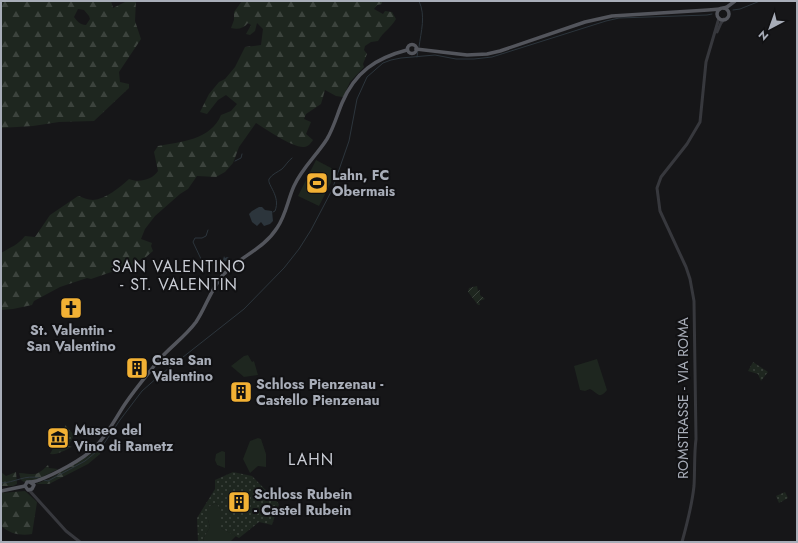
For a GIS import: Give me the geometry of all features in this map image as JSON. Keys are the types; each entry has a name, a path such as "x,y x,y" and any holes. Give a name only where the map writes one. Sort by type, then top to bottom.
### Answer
{"main road":[{"path":"1,490 29,488 38,481 82,458 95,448 133,392 159,361 191,328 215,286 229,269 268,240 285,212 294,186 299,177 328,136 348,91 365,70 379,60 395,53 407,50 411,45 418,49 467,55 487,54 585,22 605,17 629,14 708,10 728,7 735,1"},
{"path":"708,10 724,20 728,16 728,12 735,1"},
{"path":"722,8 728,12"},
{"path":"718,16 722,8"},
{"path":"29,488 26,483 38,481"},
{"path":"29,488 30,482"}],"street":[{"name":"ROMSTRASSE - VIA ROMA","path":"715,35 718,16"},
{"name":"ROMSTRASSE - VIA ROMA","path":"682,542 692,504 694,484 696,439 694,301 686,267 660,211 657,188 661,177 687,144 700,122 706,62 715,35 724,20"},
{"path":"29,488 58,523 80,542"}],"green space":[{"path":"1,1 111,1 113,8 125,2 136,1 135,21 141,39 119,72 120,82 129,84 129,88 94,121 59,122 33,126 1,128","holes":["78,9 84,10 90,19 86,25 80,24 74,17"]},
{"path":"242,1 382,1 382,4 377,5 374,9 383,14 385,11 392,12 396,19 378,41 371,42 365,46 364,50 367,54 363,64 364,67 350,82 343,97 336,96 325,90 321,104 306,114 304,119 311,122 306,134 313,140 308,146 299,147 293,145 256,123 239,147 233,163 225,172 216,177 197,176 188,189 155,216 145,229 141,239 152,243 151,246 153,251 138,261 139,269 123,268 91,279 87,278 60,287 34,301 32,305 1,310 1,253 17,244 25,236 35,237 50,215 78,196 91,200 103,198 129,179 141,181 149,179 158,171 154,152 158,146 185,141 202,135 210,130 221,115 231,111 237,104 226,95 218,100 207,114 200,112 209,94 235,67 245,47 261,45 263,29 257,23 255,31 250,35 246,34 251,25 248,23 241,28 231,28 234,20 234,12"},
{"name":"Lahn, FC Obermais","path":"316,160 337,171 319,206 298,196"},
{"path":"477,286 478,291 480,290 480,295 485,299 479,301 480,305 478,305 468,292 469,288"},
{"path":"248,355 252,362 254,361 258,375 244,377 231,366 244,356"},
{"path":"597,359 607,390 602,395 598,395 590,389 585,391 580,390 574,366"},
{"path":"753,362 768,372 761,381 758,374 748,371"},
{"path":"65,425 74,435 69,445 57,444 64,434"},
{"path":"258,438 261,439 266,454 266,467 258,466 250,473 243,459 250,441"},
{"path":"56,443 72,447 59,453 50,454"},
{"path":"101,448 100,454 88,464 49,484 36,484 51,478"},
{"path":"222,451 225,452 225,468 217,465 215,460 216,454"},
{"path":"48,465 49,468 58,469 36,480 24,482 21,480 19,473 35,474"},
{"path":"1,472 6,476 16,472 17,484 13,486 1,486"},
{"path":"233,472 252,476 279,504 272,525 259,522 239,538 221,528 221,510 216,503 208,507 208,520 210,527 204,537 203,542 198,542 197,518 215,489 215,480"},
{"path":"25,491 37,502 32,534 24,535 11,532 1,525 1,493"},
{"path":"785,492 788,498 779,503 776,496"},
{"path":"216,503 221,510 221,528 236,536 230,542 203,542 204,537 210,527 208,520 208,507"}],"shaded area":[{"path":"259,207 272,211 273,221 270,224 264,226 261,222 257,226 252,222 249,214"},
{"path":"224,256 225,258 227,257 231,259 222,263 209,262 208,265 201,259 223,260"}],"waterway":[{"path":"419,1 423,18 419,47"},
{"path":"733,10 740,9 760,1"},
{"path":"44,480 48,481 85,461 101,448 142,391 244,309 284,268 299,249 311,230 332,190 349,141 357,99 367,77 383,63 401,58 435,55 456,59 492,57 619,18 712,14"},
{"path":"417,57 418,50"},
{"path":"235,161 241,158 242,154"},
{"path":"273,212 275,211 276,201 269,179 273,174 282,169 292,158"},
{"path":"201,259 193,242 195,238 202,238 206,236 208,230"},
{"path":"1,483 29,477 39,478"}],"place":[{"name":"Lahn, FC Obermais","path":"317,183"},
{"name":"St. Valentin - San Valentino","path":"71,308"},
{"name":"Casa San Valentino","path":"137,368"},
{"name":"Schloss Pienzenau - Castello Pienzenau","path":"241,392"},
{"name":"Museo del Vino di Rametz","path":"58,438"},
{"name":"Schloss Rubein - Castel Rubein","path":"239,502"}],"district":[{"name":"SAN VALENTINO - ST. VALENTIN","path":"179,275"},
{"name":"LAHN","path":"311,459"}]}
